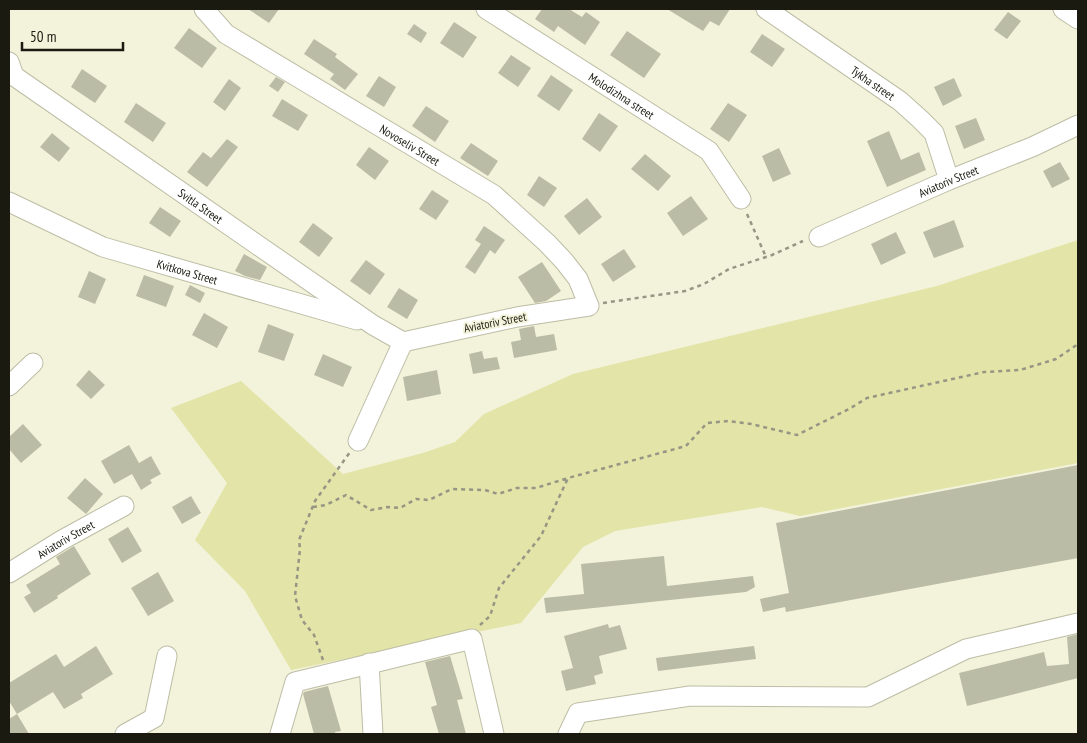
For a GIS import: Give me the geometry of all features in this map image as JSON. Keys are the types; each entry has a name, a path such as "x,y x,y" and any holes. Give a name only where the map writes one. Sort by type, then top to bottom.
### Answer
{"street":[{"name":"Novoseliv Street","path":"204,9 226,34 494,195 564,261 578,279 588,306"},
{"name":"Molodizhna street","path":"486,9 709,151 741,198"},
{"name":"Tykha street","path":"766,9 900,100 934,133 950,180"},
{"path":"1063,9 1078,19"},
{"name":"Svitla Street","path":"9,62 14,76 373,325 402,342"},
{"name":"Aviatoriv Street","path":"819,237 1078,126"},
{"name":"Kvitkova Street","path":"9,202 103,247 373,325"},
{"name":"Aviatoriv Street","path":"402,342 517,317 588,306"},
{"path":"358,441 402,342"},
{"path":"9,386 33,363"},
{"name":"Aviatoriv Street","path":"9,573 62,540 124,506"},
{"path":"568,734 578,713 690,696 868,696 966,649 1078,623"},
{"path":"280,734 295,682 472,639 494,734"},
{"path":"125,734 154,718 166,656"},
{"path":"369,663 373,734"}],"path":[{"path":"741,198 766,257"},
{"path":"588,306 615,300 685,291 704,284 729,269 766,257 800,242 819,237"},
{"path":"313,507 326,505 346,495 371,510 387,507 400,508 416,499 429,500 452,489 485,490 498,494 517,488 536,488 686,446 708,423 728,420 797,435 867,398 984,372 1020,370 1056,359 1078,344"},
{"path":"327,674 314,634 302,620 295,596 300,549 299,540 313,507 358,441"},
{"path":"460,642 490,616 499,588 541,536 568,478"}],"green space":[{"path":"1078,240 1078,463 800,516 762,507 615,531 583,547 521,623 291,670 245,591 195,540 227,483 171,408 241,381 343,474 423,453 455,442 484,414 573,374 937,286"}],"building":[{"path":"248,9 279,9 269,23"},
{"path":"542,9 569,9 582,17 586,12 600,22 585,45 558,26 554,32 535,19"},
{"path":"667,9 730,9 719,26 710,21 703,31"},
{"path":"1008,12 1021,21 1007,39 994,30"},
{"path":"454,22 477,37 463,58 440,43"},
{"path":"414,24 427,33 421,43 407,34"},
{"path":"189,28 217,48 202,68 174,48"},
{"path":"627,31 661,54 644,78 610,55"},
{"path":"762,34 785,49 772,67 750,52"},
{"path":"314,39 337,54 335,57 358,74 345,90 330,79 334,74 304,54"},
{"path":"511,55 531,68 518,87 498,73"},
{"path":"82,69 107,86 95,103 71,87"},
{"path":"551,75 573,90 559,111 537,96"},
{"path":"379,76 396,87 384,107 366,96"},
{"path":"276,77 285,82 278,92 269,86"},
{"path":"954,78 962,96 943,106 934,87"},
{"path":"229,79 241,88 225,111 213,102"},
{"path":"282,99 308,115 298,131 272,116"},
{"path":"136,103 166,123 153,142 124,122"},
{"path":"728,103 747,115 729,142 710,129"},
{"path":"426,106 449,121 435,142 412,126"},
{"path":"599,113 618,126 600,152 582,139"},
{"path":"976,118 985,140 964,149 955,126"},
{"path":"889,131 901,160 919,152 926,170 887,187 867,141"},
{"path":"52,133 70,148 59,162 40,147"},
{"path":"227,139 238,147 207,187 187,172 203,152 211,158"},
{"path":"471,143 498,161 488,176 460,158"},
{"path":"369,147 389,161 375,180 356,165"},
{"path":"779,148 791,174 773,182 762,156"},
{"path":"645,154 671,176 658,191 631,169"},
{"path":"1060,162 1070,179 1052,188 1043,171"},
{"path":"539,176 557,188 544,207 527,195"},
{"path":"432,190 449,201 436,220 419,209"},
{"path":"691,196 708,219 683,236 667,213"},
{"path":"587,198 602,217 579,235 564,216"},
{"path":"160,207 181,221 170,237 149,223"},
{"path":"954,220 964,247 934,258 923,232"},
{"path":"313,223 333,238 319,257 299,242"},
{"path":"484,226 505,240 495,254 490,250 475,274 465,267 481,244 475,240"},
{"path":"896,232 906,253 881,265 871,244"},
{"path":"624,249 636,267 613,282 601,264"},
{"path":"244,254 267,267 260,280 235,271"},
{"path":"366,260 385,274 370,295 350,281"},
{"path":"542,262 561,291 546,301 535,303 518,277"},
{"path":"89,271 106,279 95,304 78,297"},
{"path":"144,275 174,286 166,307 136,296"},
{"path":"190,285 205,293 200,303 185,295"},
{"path":"399,288 418,300 407,319 387,307"},
{"path":"204,313 228,327 217,348 192,335"},
{"path":"268,324 294,334 284,361 258,352"},
{"path":"534,326 536,337 554,334 557,350 514,358 511,342 521,340 519,329"},
{"path":"482,351 484,359 497,357 500,369 473,374 469,354"},
{"path":"323,354 352,367 343,387 314,375"},
{"path":"89,370 105,385 91,399 76,385"},
{"path":"437,370 441,394 407,401 403,377"},
{"path":"23,424 42,445 21,463 9,449 9,437"},
{"path":"129,445 139,463 151,456 161,474 150,480 152,483 141,490 132,474 114,484 101,461"},
{"path":"1078,465 1078,558 786,612 785,607 763,612 760,599 789,593 776,523"},
{"path":"85,478 103,494 86,514 67,498"},
{"path":"191,496 201,513 182,524 172,507"},
{"path":"128,527 142,551 122,563 108,539"},
{"path":"74,546 91,574 34,613 24,597 31,593 26,585 60,564 56,557"},
{"path":"664,556 667,586 753,576 755,587 746,592 546,613 544,598 584,594 581,564"},
{"path":"158,572 174,601 148,616 131,588"},
{"path":"608,624 609,628 620,625 627,649 599,656 603,673 594,676 596,684 566,691 561,671 573,668 564,636"},
{"path":"1078,634 1078,678 967,706 959,673 1044,652 1047,666 1069,664 1067,637"},
{"path":"96,646 113,674 81,694 83,698 64,709 53,692 17,714 9,701 9,683 56,654 64,667"},
{"path":"754,646 756,659 658,671 656,658"},
{"path":"450,656 463,699 457,700 466,734 439,734 431,707 437,705 425,662"},
{"path":"328,686 341,731 335,732 335,734 314,734 303,694 304,692"},
{"path":"17,714 29,734 9,734 9,719"}]}
